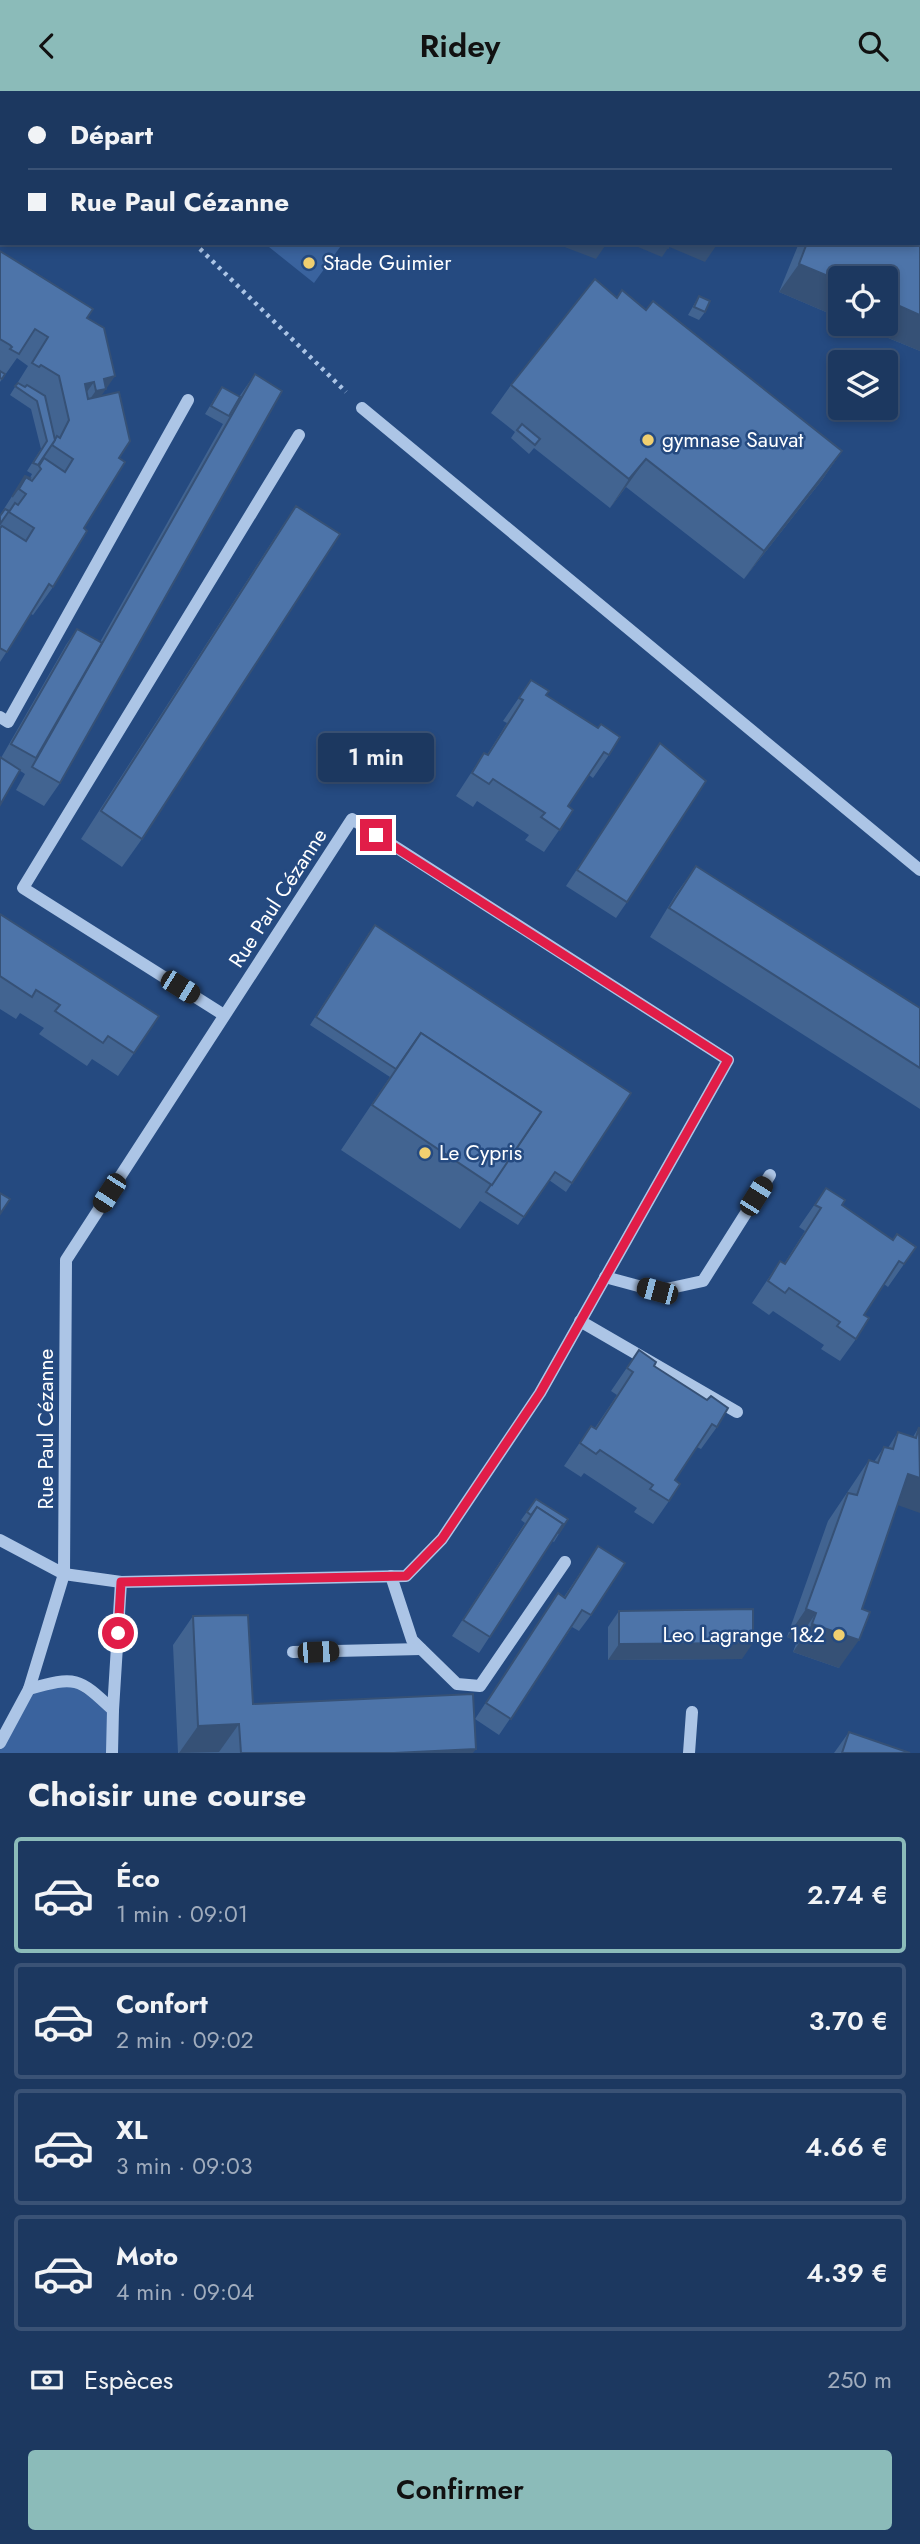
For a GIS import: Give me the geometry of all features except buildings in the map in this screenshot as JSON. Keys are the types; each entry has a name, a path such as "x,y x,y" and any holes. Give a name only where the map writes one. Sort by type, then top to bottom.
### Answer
{"street":[{"path":"0,717 8,722 188,400"},
{"path":"362,408 920,870"},
{"path":"225,1015 23,888 299,435"},
{"name":"Rue Paul Cézanne","path":"0,1541 64,1574 121,1582 406,1576 442,1539 540,1393 728,1060 352,820 65,1260 64,1574 29,1689 0,1742"},
{"path":"605,1277 657,1291 703,1281 769,1175"},
{"path":"580,1321 737,1412"},
{"path":"391,1576 412,1640 457,1684 480,1686 565,1562"},
{"path":"112,1753 121,1582"},
{"path":"293,1652 421,1649"},
{"path":"29,1689 62,1679 86,1684 113,1710"},
{"path":"689,1753 692,1712"}],"path":[{"path":"196,245 362,408"}],"shaded area":[{"name":"Stade Guimier","path":"266,245 342,245 314,283"},
{"path":"62,1680 113,1710 112,1753 0,1753 0,1743 29,1689"}],"place":[{"name":"Stade Guimier","path":"309,263"},
{"name":"gymnase Sauvat","path":"648,440"},
{"name":"Le Cypris","path":"425,1153"},
{"name":"Leo Lagrange 1&2","path":"839,1635"}],"route":[{"path":"118,1633 121,1582 406,1576 442,1539 540,1393 728,1060 376,835"}]}
